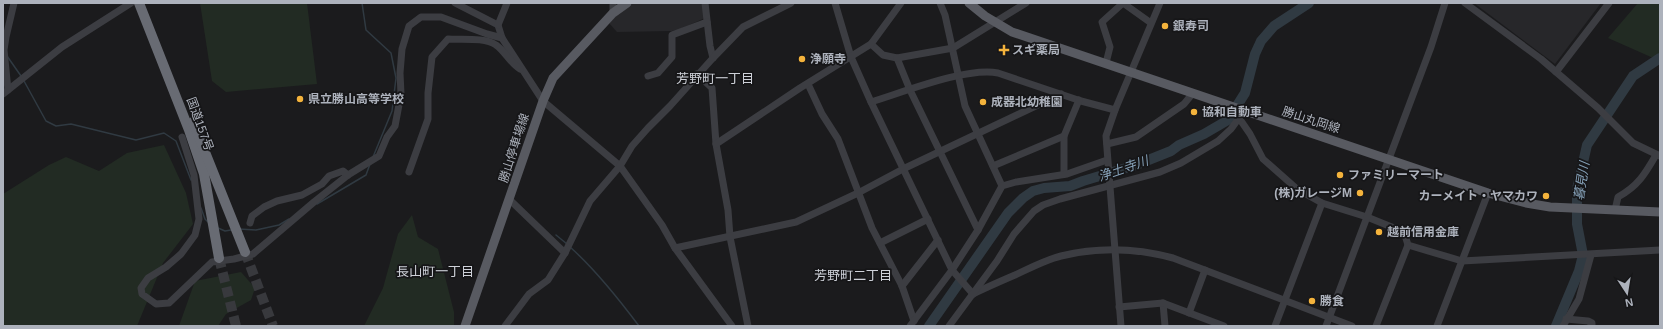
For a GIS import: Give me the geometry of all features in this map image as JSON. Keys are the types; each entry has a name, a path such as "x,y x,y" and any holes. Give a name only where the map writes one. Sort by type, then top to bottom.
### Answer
{"highway":[{"name":"国道157号","path":"139,3 189,130 204,174 220,258"},
{"name":"国道157号","path":"146,3 245,252"}],"main road":[{"name":"勝山停車場線","path":"465,326 488,256 510,200 543,102 553,78 613,13 627,3"},
{"name":"勝山丸岡線","path":"969,3 996,23 1012,32 1193,93 1214,101 1241,115 1389,159 1488,193 1526,203 1570,208 1660,212"}],"street":[{"path":"5,92 4,50 14,3"},
{"path":"5,92 62,46 131,3"},
{"path":"456,3 498,26"},
{"path":"506,3 498,26 502,38 543,102 620,166 732,326"},
{"path":"613,13 614,3"},
{"path":"705,3 713,58"},
{"path":"835,3 851,57 871,102 954,271 973,294"},
{"path":"716,144 870,44 901,3"},
{"path":"940,3 945,15 965,106 1002,186"},
{"path":"870,44 882,55 897,58 953,48 996,23 1026,3"},
{"path":"1106,63 1110,47 1102,22 1123,3 1151,23"},
{"path":"1120,326 1106,136 1115,110 1160,3"},
{"path":"1326,326 1431,47 1445,3"},
{"path":"1465,3 1556,72 1598,108 1633,143 1658,155 1644,176 1630,191 1618,197 1615,210"},
{"path":"1556,72 1609,3"},
{"path":"505,326 529,294 548,280 565,253 590,201 620,166 640,137 670,106 697,74 743,27 788,4"},
{"path":"182,138 194,175 199,219 195,235 181,254 166,267 148,278 141,288 142,294 156,304 169,303 212,262 234,259 253,254 348,175 379,156 387,136 394,126 401,94 400,73 402,49 409,26 421,17 442,17 502,38"},
{"path":"648,76 658,72 672,57 672,35 707,22"},
{"path":"409,172 428,120 428,92 432,57 448,39 480,40 496,44 513,65 522,70"},
{"path":"897,58 910,90 978,230"},
{"path":"871,102 958,76 989,72 1115,110"},
{"path":"697,74 712,88 716,144 728,210 730,237 748,326"},
{"path":"808,84 822,114 838,139 858,192 880,243 902,286 912,323"},
{"path":"1107,144 1136,137 1184,104 1193,93"},
{"path":"676,248 796,222 1061,94"},
{"path":"1064,174 1064,136 1079,100"},
{"path":"949,326 997,261 1014,234 1034,211 1043,205 1060,199 1160,172 1181,163 1218,141 1231,129 1241,115 1263,159 1297,189 1322,203 1367,217 1404,232 1408,245 1376,326"},
{"path":"993,166 1064,136"},
{"path":"912,323 954,271 1002,186 1016,182 1064,174 1107,161"},
{"path":"250,223 252,216 264,207 277,201 302,195 322,184 328,176 343,171 348,175"},
{"path":"1437,326 1488,193"},
{"path":"510,200 565,253"},
{"path":"1275,326 1322,203"},
{"path":"880,243 928,219"},
{"path":"902,286 938,240"},
{"path":"1408,245 1462,261 1660,250"},
{"path":"973,294 1060,256 1114,249 1157,253 1352,326"},
{"path":"1564,322 1579,299 1590,255"},
{"path":"1189,313 1205,270"},
{"path":"1119,307 1163,303 1217,325 1224,326"},
{"path":"1163,303 1165,326"},
{"path":"1564,322 1588,321 1592,323 1592,326"}],"shaded area":[{"path":"200,3 307,3 317,84 226,92 212,81"},
{"path":"633,3 703,3 705,18 678,30 672,31 617,32 609,23 621,11"},
{"path":"1474,3 1601,3 1555,64"},
{"path":"1638,3 1660,3 1660,61 1608,38"},
{"path":"164,145 186,193 193,224 163,263 137,326 3,326 3,194 49,165 66,157 99,171 127,153"},
{"path":"412,215 418,237 438,249 454,312 454,326 364,326 383,288 398,234"},
{"path":"241,272 255,288 251,300 226,314 218,326 179,326 195,281"}],"waterway":[{"path":"362,3 366,30 391,53 396,78 392,111 373,157"},
{"name":"浄土寺川","path":"929,326 1008,213 1023,198 1033,191 1044,188 1070,186 1136,165 1171,151 1179,145 1204,134 1228,120 1245,93 1255,54 1261,41 1274,26 1309,3"},
{"path":"7,56 21,76"},
{"name":"暮見川","path":"1556,326 1579,271 1583,255 1577,224 1577,189 1587,145 1633,76 1660,58"},
{"path":"24,81 46,121 56,126 71,124 136,140 164,133 176,141 191,180"},
{"path":"317,204 366,175 370,164"},
{"path":"201,208 205,219 208,222"},
{"path":"239,229 256,230 279,225 289,219"},
{"path":"218,228 225,231 231,230"},
{"path":"556,235 567,244"},
{"path":"570,247 589,265 639,326"}],"tunnel":[{"path":"245,252 273,326"},
{"path":"219,258 236,326"}],"place":[{"name":"銀寿司","path":"1165,26"},
{"name":"スギ薬局","path":"1004,50"},
{"name":"浄願寺","path":"802,59"},
{"name":"県立勝山高等学校","path":"300,99"},
{"name":"成器北幼稚園","path":"983,102"},
{"name":"協和自動車","path":"1194,112"},
{"name":"ファミリーマート","path":"1340,175"},
{"name":"(株)ガレージM","path":"1360,193"},
{"name":"カーメイト・ヤマカワ","path":"1546,196"},
{"name":"越前信用金庫","path":"1379,232"},
{"name":"勝食","path":"1312,301"}],"district":[{"name":"芳野町一丁目","path":"715,78"},
{"name":"長山町一丁目","path":"435,271"},
{"name":"芳野町二丁目","path":"853,275"}]}
